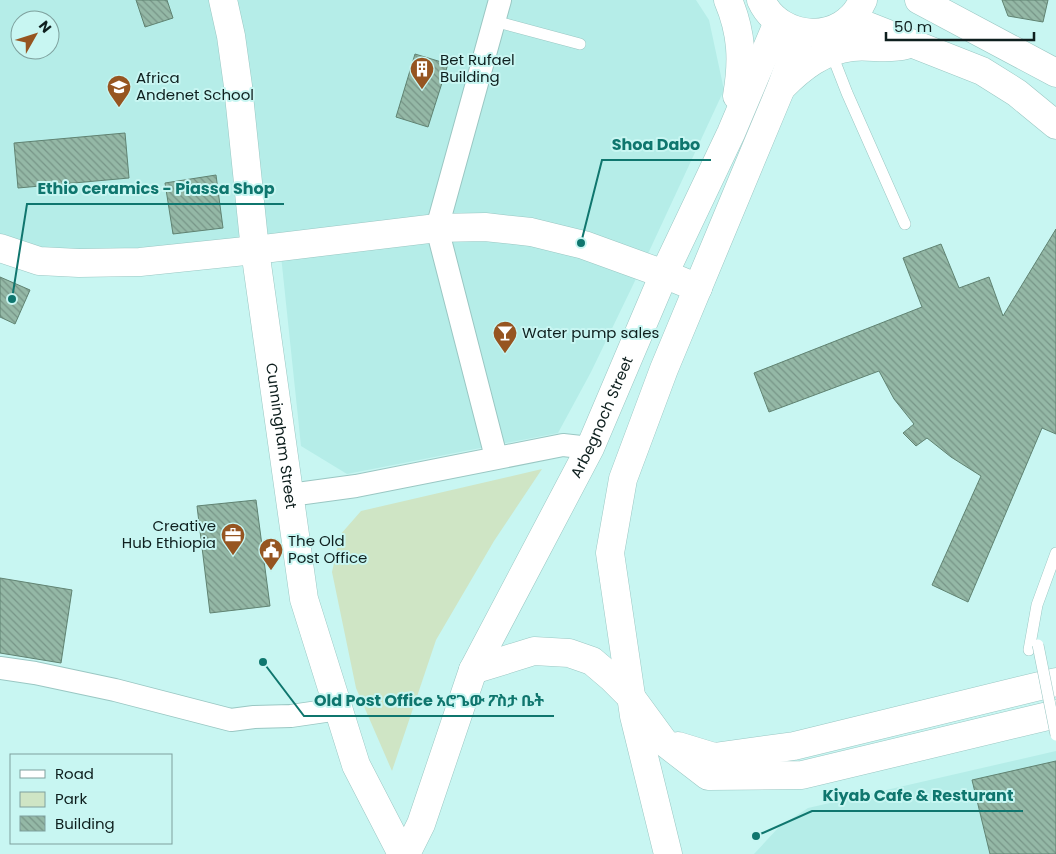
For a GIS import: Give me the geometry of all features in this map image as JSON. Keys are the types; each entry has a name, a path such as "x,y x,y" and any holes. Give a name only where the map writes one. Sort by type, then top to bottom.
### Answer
{"main road":[{"name":"Cunningham Street","path":"223,0 231,36 238,86 254,250 304,599 356,765 404,854"},
{"path":"728,0 735,16 742,50 740,79 731,133"},
{"path":"760,0 764,8 789,27 818,33 835,29 856,10 914,43 982,72 1017,93 1056,125"},
{"path":"919,0 1056,73"},
{"path":"931,0 954,18"},
{"path":"668,854 631,697 610,553 622,479 664,370 781,88 789,27"},
{"name":"Arbegnoch Street","path":"404,854 421,824 474,670 590,448 664,274 731,133 789,27"},
{"path":"781,88 801,68 831,52 852,47 895,48 914,43"},
{"path":"0,248 39,261 79,263 140,262 437,228 509,228 554,236 584,245 698,288"},
{"path":"474,670 534,651 569,653 592,661 631,697 664,742 708,776 802,775 1056,714"},
{"path":"664,742 714,757 789,747 1056,682"}],"street":[{"path":"496,457 437,228 500,0"},
{"path":"290,495 356,486 563,445 590,448"},
{"path":"0,668 35,673 115,690 231,720 291,716 339,709"}],"lane":[{"path":"494,22 580,44"},
{"path":"831,52 847,93 905,224"},
{"path":"1056,552 1037,605 1034,647 1056,735"}],"shaded area":[{"path":"0,0 696,0 709,20 724,90 591,372 558,433 347,474 301,446 280,246 253,250 42,258 0,239"},
{"path":"1056,751 1056,854 754,854 779,827 808,808"}],"green space":[{"path":"542,469 494,541 436,640 392,771 356,688 332,572 340,535 361,511"}],"building":[{"path":"136,0 167,0 173,18 145,27"},
{"path":"1002,0 1048,0 1043,22 1008,16"},
{"name":"Bet Rufael Building","path":"415,54 448,64 428,127 396,117"},
{"path":"125,133 129,178 18,188 14,143"},
{"path":"216,175 223,228 173,234 165,183"},
{"path":"1056,229 1056,434 1042,428 968,602 932,585 981,476 951,457 927,438 916,446 903,433 914,424 894,399 879,371 769,412 754,373 922,307 903,258 941,244 959,288 989,277 1003,316"},
{"path":"0,277 30,290 15,324 0,317"},
{"name":"Creative Hub Ethiopia","path":"256,500 270,606 210,613 197,506"},
{"path":"0,578 72,590 61,663 0,653"},
{"path":"1056,761 1056,854 990,854 972,780"}],"place":[{"name":"Bet Rufael Building","path":"422,90"},
{"name":"Africa Andenet School","path":"119,108"},
{"name":"Shoa Dabo","path":"581,243"},
{"name":"Ethio ceramics - Piassa Shop","path":"12,299"},
{"name":"Water pump sales","path":"505,354"},
{"name":"Creative Hub Ethiopia","path":"233,556"},
{"name":"The Old Post Office","path":"271,571"},
{"name":"Old Post Office አሮጌው ፖስታ ቤት","path":"263,662"},
{"name":"Kiyab Cafe & Resturant","path":"756,836"}]}
